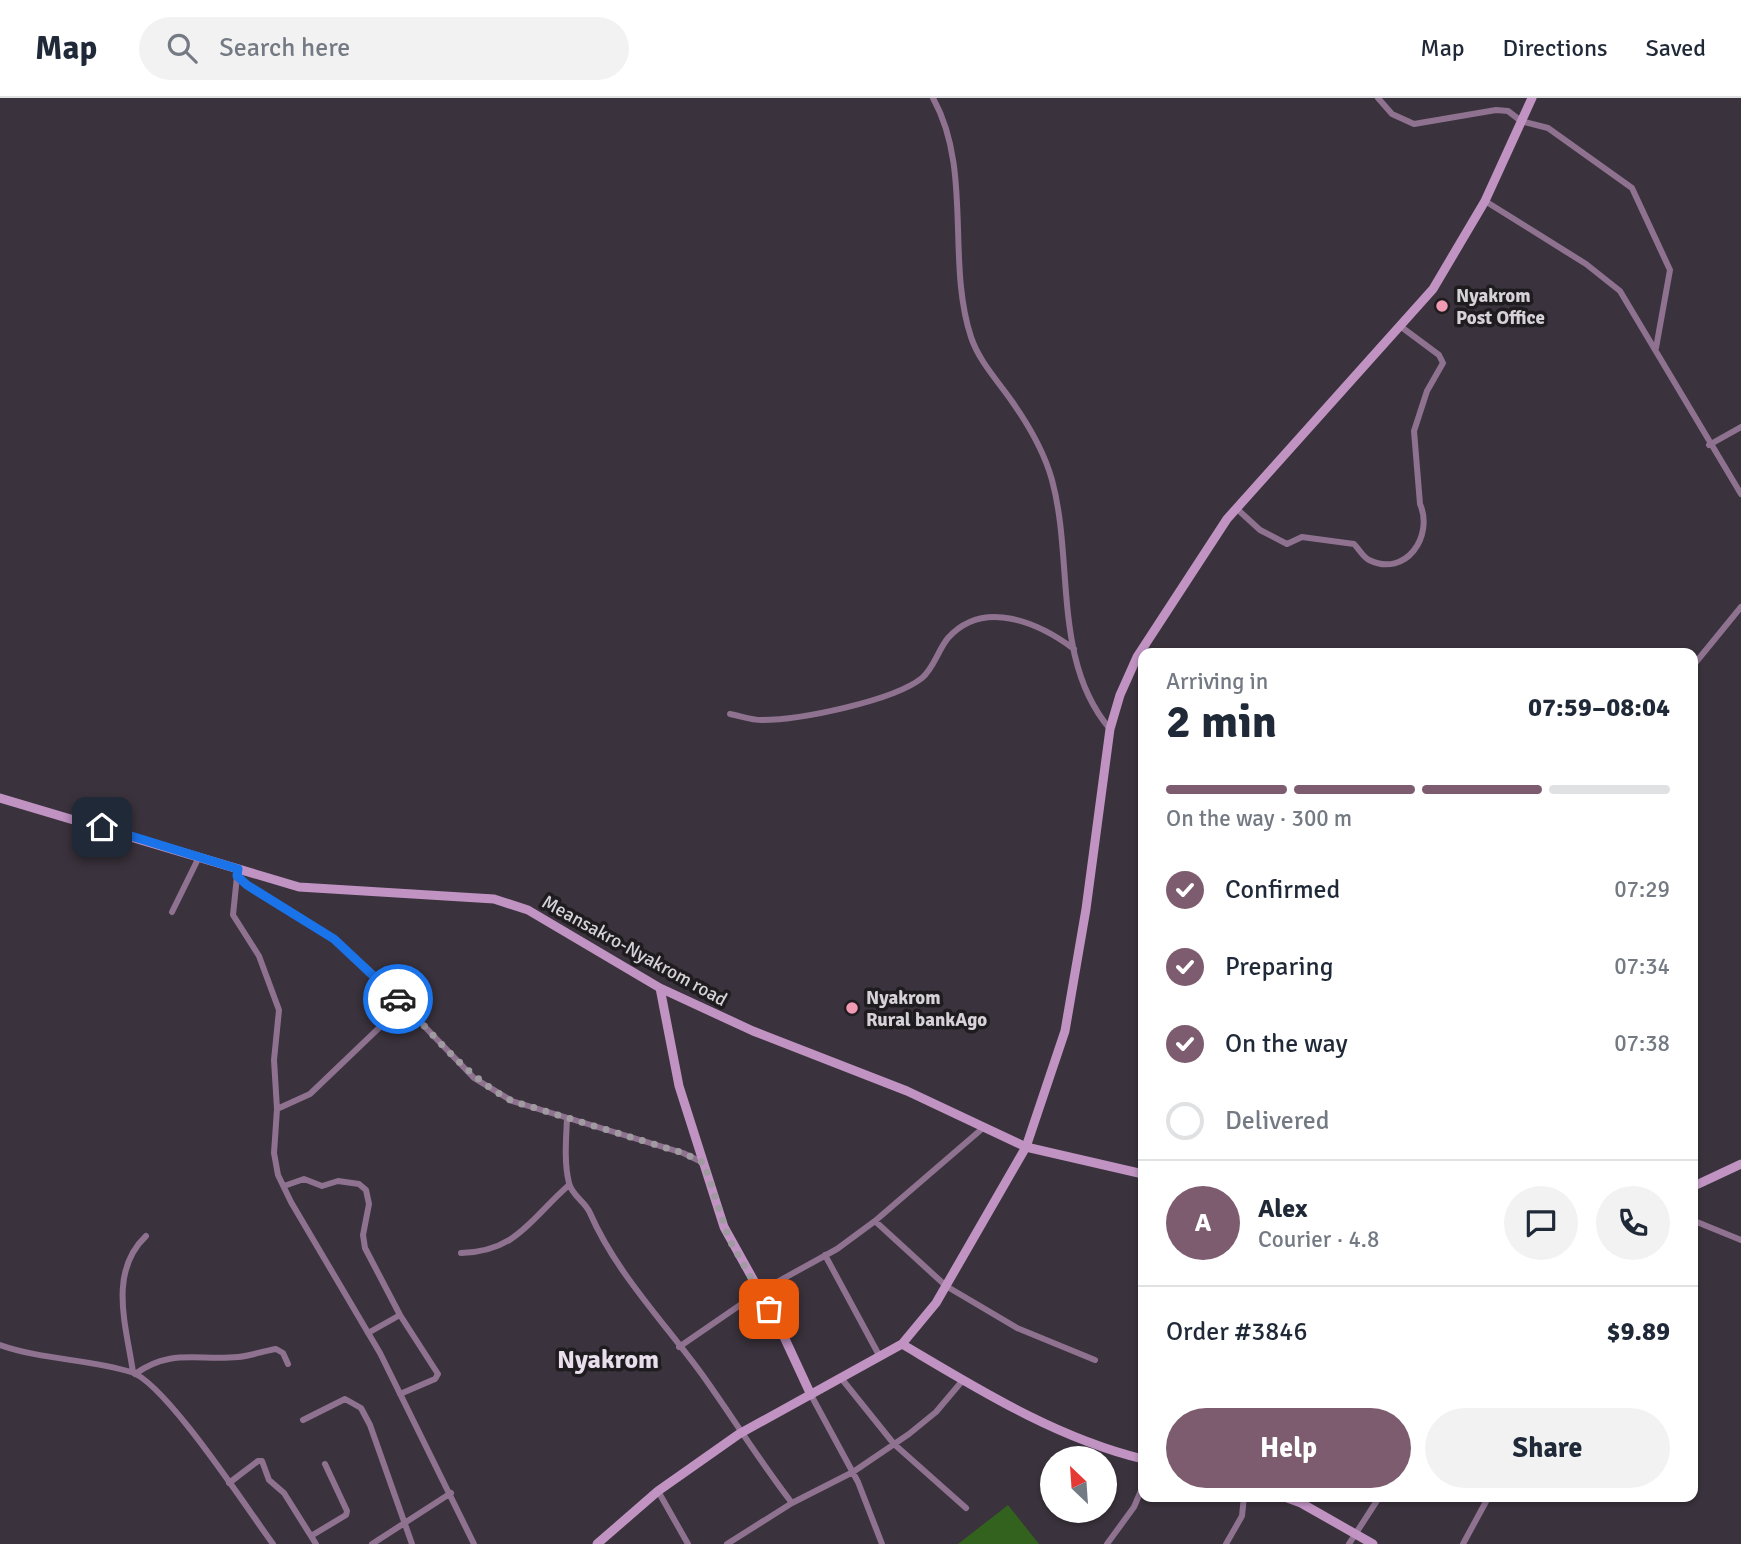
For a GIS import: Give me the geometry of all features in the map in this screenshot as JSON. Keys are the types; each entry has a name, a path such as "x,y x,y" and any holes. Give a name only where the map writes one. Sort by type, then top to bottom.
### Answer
{"street":[{"path":"933,98 947,134 963,298 972,338 987,368 1034,435 1051,478 1061,527 1068,629 1098,715 1110,729"},
{"path":"1378,98 1392,114 1414,124 1496,110 1508,111 1521,121 1548,128 1628,183 1670,270 1657,348"},
{"path":"1143,648 1205,550 1236,508 1433,289 1485,201 1532,98"},
{"path":"1485,201 1603,275 1620,292 1657,348 1709,445 1741,494"},
{"path":"1236,508 1260,530 1287,544 1302,537 1354,544 1368,560 1389,564 1406,559 1415,550 1421,539 1425,515 1420,504 1414,431 1427,391 1443,363 1439,355 1400,326"},
{"path":"1709,445 1741,427"},
{"path":"1698,656 1741,607"},
{"path":"730,714 762,720 809,716 886,695 925,676 950,636 965,624 984,618 1025,621 1048,630 1074,649"},
{"path":"597,1544 658,1491 739,1434 902,1344 936,1303 1026,1147 1065,1031 1092,873 1110,729 1120,695 1138,655"},
{"name":"Meansakro-Nyakrom road","path":"2,800 174,849 237,873 299,887 494,899 546,920 660,988 753,1031 908,1091 1026,1147 1138,1173"},
{"path":"172,912 199,858"},
{"path":"474,1544 451,1493 369,1333 284,1185 274,1153 277,1109 274,1060 279,1010 259,956 233,915 237,873 334,939 404,1004 474,1078 491,1090 567,1119 683,1153 704,1163"},
{"path":"660,988 672,1061 724,1227 853,1472 882,1544"},
{"path":"277,1109 310,1094 404,1004"},
{"path":"567,1119 569,1185 590,1211 598,1234 705,1379 739,1434 792,1503"},
{"path":"679,1347 759,1292 825,1255 875,1221 983,1128"},
{"path":"1698,1183 1741,1164"},
{"path":"284,1185 304,1180 322,1186 338,1181 359,1184 366,1190 369,1203 363,1235 365,1248 400,1315 438,1374 435,1379 400,1394"},
{"path":"461,1253 475,1253 514,1240 541,1209 569,1185"},
{"path":"875,1221 946,1286 1017,1328 1095,1360"},
{"path":"1698,1222 1741,1240"},
{"path":"134,1373 122,1279 129,1255 146,1236"},
{"path":"825,1255 880,1357"},
{"path":"369,1333 400,1315"},
{"path":"902,1344 963,1380 1068,1433 1138,1457"},
{"path":"0,1345 51,1359 134,1373 163,1397 273,1544"},
{"path":"134,1373 148,1365 176,1356 237,1357 276,1349 283,1353 288,1364"},
{"path":"841,1378 894,1444 966,1508"},
{"path":"727,1544 792,1503 853,1472 894,1444 936,1412 963,1380"},
{"path":"303,1420 345,1399 361,1408 370,1425 412,1544"},
{"path":"229,1483 258,1461 262,1461 269,1480 284,1493 316,1544"},
{"path":"311,1536 346,1515 347,1511 325,1464"},
{"path":"658,1491 688,1544"},
{"path":"372,1544 451,1493"},
{"path":"1107,1544 1138,1496"},
{"path":"1226,1544 1242,1516 1243,1502"},
{"path":"1307,1502 1373,1544"},
{"path":"1349,1544 1376,1502"},
{"path":"1463,1544 1486,1502"}],"green space":[{"path":"1008,1505 1039,1544 958,1544"}],"way so far":[{"path":"398,999 474,1078 491,1090 512,1101 586,1126 683,1153 704,1163 729,1239 769,1309"}],"place":[{"name":"Nyakrom Post Office","path":"1442,306"},
{"name":"Nyakrom Rural bankAgo","path":"852,1008"}],"district":[{"name":"Nyakrom","path":"608,1359"}],"route":[{"path":"102,827 238,869 237,876 247,885 285,906 334,939 398,999"}]}
